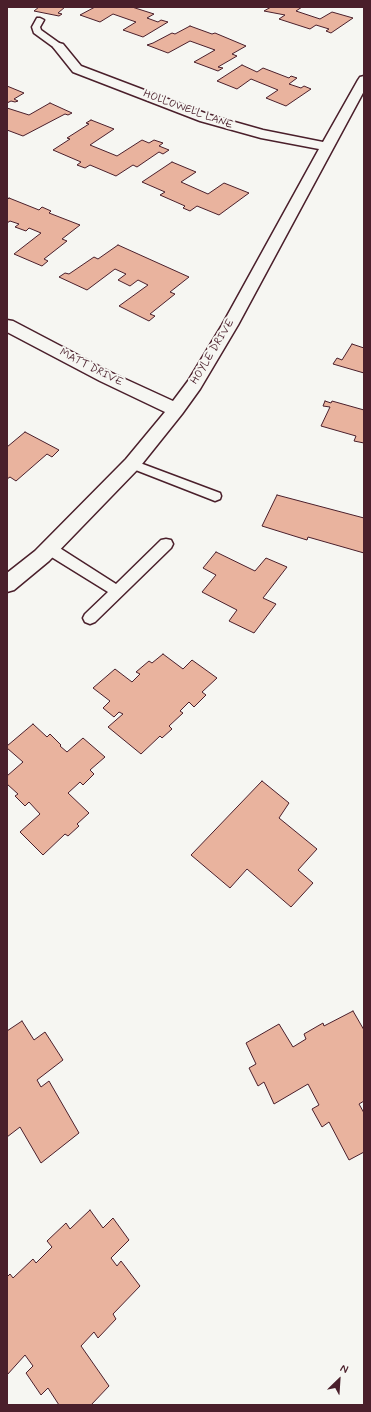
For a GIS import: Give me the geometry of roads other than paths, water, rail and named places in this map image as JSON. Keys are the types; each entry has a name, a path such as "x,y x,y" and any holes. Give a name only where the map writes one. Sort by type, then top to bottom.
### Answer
{"street":[{"name":"HOLLOWELL LANE","path":"60,48 77,69 205,118 261,134 328,147"},
{"name":"HOYLE DRIVE","path":"7,584 50,549 132,464 162,429 194,385 230,325 364,80"},
{"name":"MATT DRIVE","path":"7,325 106,377 176,410"}],"lane":[{"path":"40,20 36,27 37,31 60,48"},
{"path":"132,464 215,496"},
{"path":"90,618 117,590 166,544"},
{"path":"50,549 117,590"}]}
